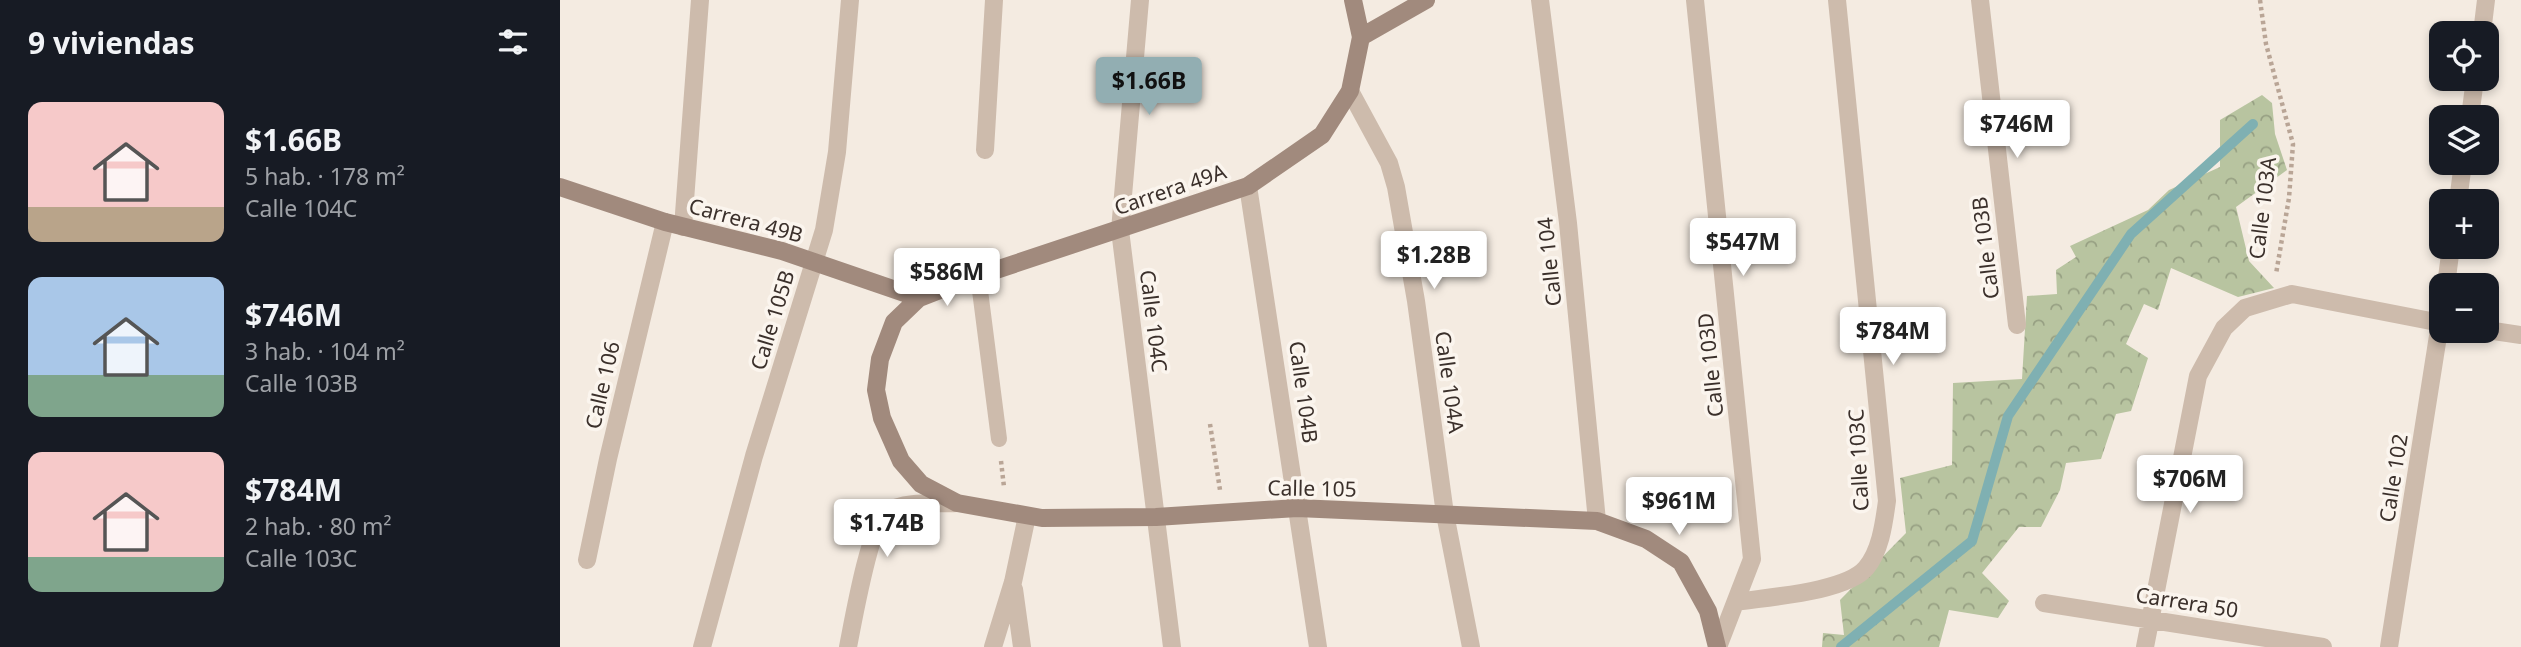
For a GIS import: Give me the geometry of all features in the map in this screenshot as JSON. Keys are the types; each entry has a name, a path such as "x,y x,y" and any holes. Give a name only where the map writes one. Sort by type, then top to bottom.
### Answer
{"street":[{"path":"683,227 700,0"},
{"name":"Calle 105B","path":"702,647 754,456 824,230 838,152 850,0"},
{"path":"985,150 994,0"},
{"name":"Calle 104C","path":"1140,0 1120,230 1172,647"},
{"path":"1353,0 1362,37 1426,0"},
{"name":"Calle 104","path":"1540,0 1568,223 1597,521"},
{"name":"Calle 103D","path":"1695,0 1752,559 1736,602"},
{"name":"Calle 103C","path":"1736,602 1836,586 1866,569 1881,536 1888,501 1837,0"},
{"name":"Calle 103B","path":"1979,0 2017,325"},
{"path":"2483,21 2486,0"},
{"name":"Carrera 49A","path":"919,298 978,275 1248,186 1322,135 1350,91 1362,37"},
{"name":"Calle 104A","path":"1350,91 1389,163 1396,187 1416,301 1445,514 1471,647"},
{"name":"Calle 104B","path":"1248,186 1318,647"},
{"name":"Carrera 49B","path":"560,187 665,222 782,251 919,298"},
{"name":"Calle 106","path":"587,560 608,458 665,222"},
{"path":"2145,647 2198,376 2224,328 2245,308 2292,294 2429,321"},
{"name":"Calle 105","path":"919,298 894,322 880,359 876,390 882,418 901,461 921,484 957,503 1042,518 1156,517 1297,508 1597,521 1646,539 1681,562 1709,611 1717,647"},
{"path":"2499,332 2521,335"},
{"name":"Calle 102","path":"2389,647 2438,343"},
{"path":"848,647 874,530 885,512 901,506 957,503"},
{"path":"993,647 1013,582 1027,516"},
{"path":"1013,582 1021,647"},
{"path":"1717,647 1736,602"},
{"name":"Carrera 50","path":"2045,603 2323,647"}],"lane":[{"path":"978,275 999,439"}],"path":[{"name":"Calle 103A","path":"2260,0 2266,44 2293,144 2289,198 2272,300"},
{"path":"1210,424 1223,511"},
{"path":"999,439 1007,513"}],"green space":[{"path":"2262,95 2272,103 2275,134 2287,170 2236,207 2249,261 2274,288 2238,297 2171,268 2158,310 2144,304 2126,344 2148,358 2131,411 2116,414 2101,459 2066,463 2060,490 2041,527 2019,527 1982,573 2009,601 1998,618 1949,610 1939,647 1822,647 1823,633 1844,635 1840,600 1906,533 1900,478 1952,465 1953,383 2022,379 2027,296 2057,294 2056,270 2076,257 2070,246 2148,210 2169,190 2220,167 2220,120"}],"waterway":[{"path":"1841,647 1972,541 2008,416 2131,234 2253,124"}]}
